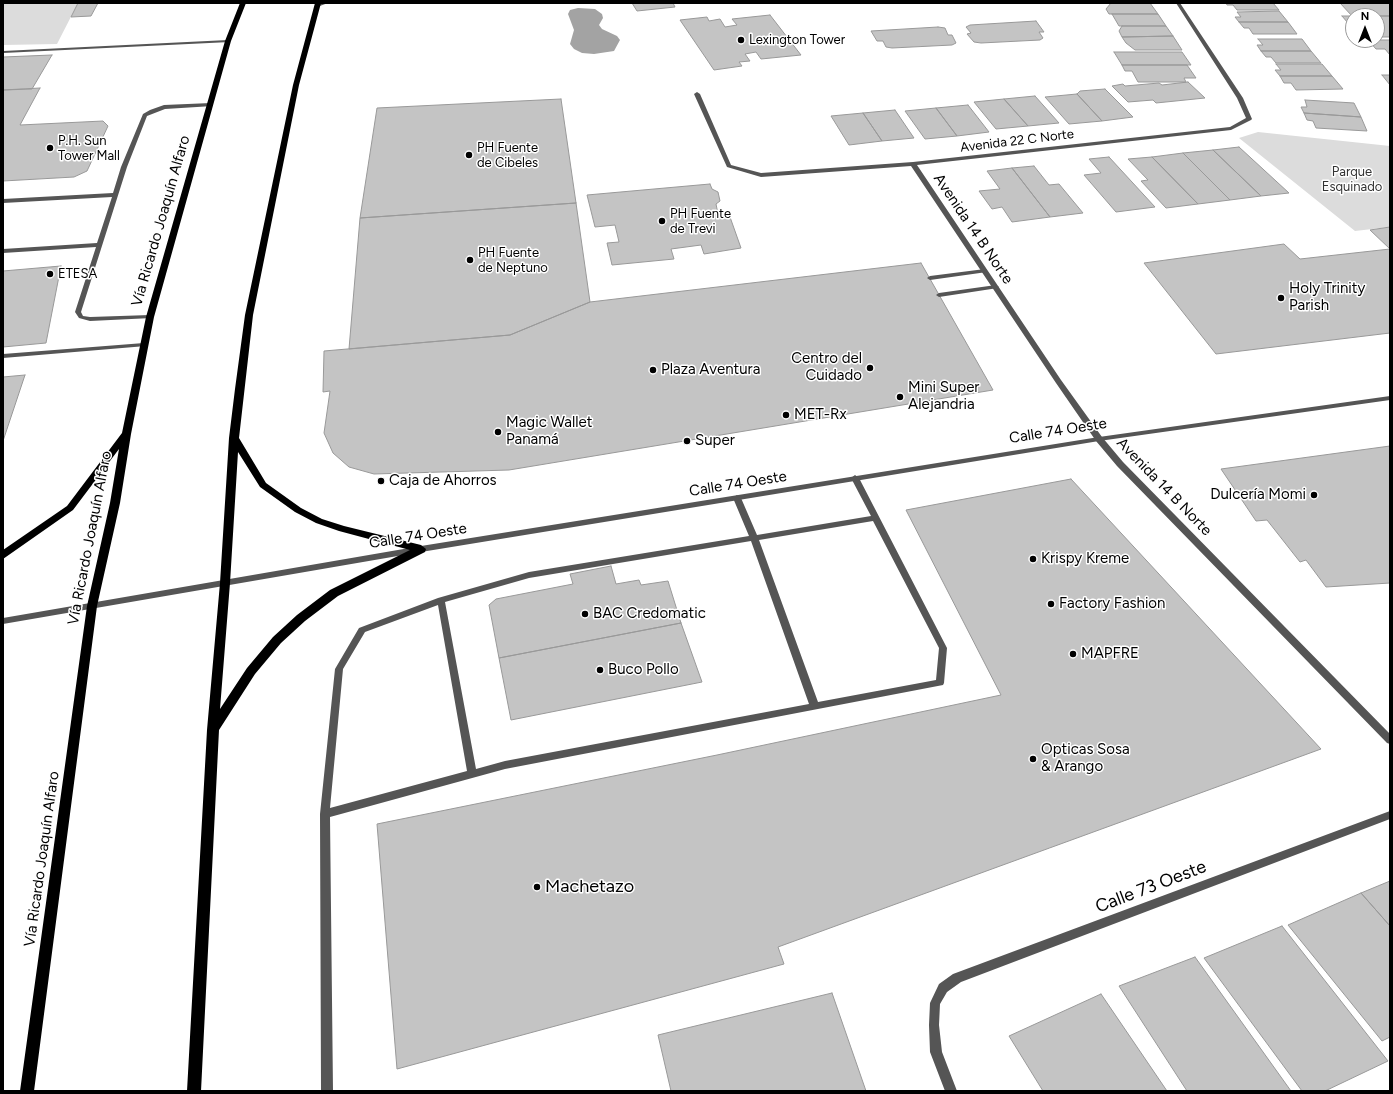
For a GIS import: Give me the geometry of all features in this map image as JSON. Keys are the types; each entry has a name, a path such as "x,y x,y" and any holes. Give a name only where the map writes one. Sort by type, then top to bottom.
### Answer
{"main road":[{"name":"Vía Ricardo Joaquín Alfaro","path":"27,1091 92,606 115,503 126,434 150,316 228,42 243,3"},
{"path":"194,1091 213,730 225,583 234,438 250,315 296,85 317,4"},
{"path":"3,555 70,508 126,434"},
{"path":"234,438 263,484 298,510 319,521 342,529 421,549"},
{"path":"213,730 251,671 277,640 301,618 334,593 421,549"}],"street":[{"path":"317,4 326,3"},
{"name":"Avenida 22 C Norte","path":"697,94 729,166 761,175 913,164 1231,128 1249,119 1240,98 1178,3"},
{"path":"3,52 228,42"},
{"path":"150,316 90,319 84,318 78,314 124,167 145,116 148,113 164,107 211,105"},
{"name":"Avenida 14 B Norte","path":"913,164 1058,381 1099,439 1120,464 1390,740"},
{"path":"3,201 115,195"},
{"path":"3,251 99,245"},
{"path":"930,278 985,272"},
{"path":"939,295 996,288"},
{"path":"3,356 144,346"},
{"name":"Calle 74 Oeste","path":"3,621 421,549 855,478 1099,439 1390,398"},
{"path":"325,814 505,765 814,705 940,683 943,648 855,478"},
{"path":"737,498 754,538 814,705"},
{"path":"327,1091 325,814 339,669 362,630 441,600 529,575 876,518"},
{"path":"441,600 472,774"},
{"name":"Calle 73 Oeste","path":"951,1091 936,1052 934,1025 935,1003 943,988 957,978 1390,815"}],"green space":[{"path":"3,3 78,3 57,44 3,45"},
{"name":"Parque Esquinado","path":"1258,132 1390,146 1390,227 1355,231 1239,138"}],"shaded area":[{"path":"578,8 595,9 602,14 603,18 599,25 602,29 617,36 620,40 614,51 594,54 582,53 574,49 570,44 574,30 568,14 570,10"}],"building":[{"path":"78,3 98,3 91,16 71,17"},
{"path":"632,3 673,3 675,7 637,11"},
{"path":"1111,3 1150,3 1158,14 1109,14 1106,9"},
{"path":"1226,3 1273,3 1279,10 1237,10 1233,5 1227,5"},
{"path":"1340,3 1390,3 1390,16 1385,16 1385,8 1345,8"},
{"path":"1279,11 1288,22 1239,22 1235,17 1241,17 1237,12"},
{"path":"1112,14 1158,14 1166,26 1119,26"},
{"name":"Lexington Tower","path":"770,15 801,55 761,59 756,52 745,54 750,61 739,62 742,66 714,70 680,20 707,17 709,21 720,19 725,27 737,25 732,19"},
{"path":"1385,16 1390,16 1390,37 1385,37"},
{"path":"1036,21 1044,32 1039,32 1043,38 1040,40 981,43 974,42 967,34 971,33 966,27 970,25"},
{"path":"1239,22 1288,22 1297,34 1253,34 1249,28 1244,28"},
{"path":"1122,26 1166,26 1173,36 1122,37 1119,31"},
{"path":"938,27 945,28 948,35 952,35 956,43 952,45 892,48 886,47 883,41 877,41 871,31"},
{"path":"1173,36 1182,50 1135,50 1126,43 1122,37"},
{"path":"1258,39 1302,39 1311,51 1261,51 1257,45 1263,45"},
{"path":"1385,40 1390,40 1390,55 1385,49 1375,48 1385,48"},
{"path":"1261,51 1311,51 1321,63 1276,63 1271,57 1266,57"},
{"path":"1114,52 1182,52 1191,65 1122,65"},
{"path":"52,55 32,89 3,90 3,57"},
{"path":"1276,64 1322,64 1332,76 1280,76 1275,70 1281,70"},
{"path":"1122,65 1187,65 1196,78 1184,78 1186,82 1138,82 1132,71 1125,71"},
{"path":"1382,75 1390,75 1390,85"},
{"path":"1280,76 1332,76 1343,89 1296,90 1291,83 1284,83"},
{"path":"1188,82 1205,98 1156,103 1153,100 1128,102 1112,86 1123,84 1125,86 1159,83 1162,85"},
{"name":"P.H. Sun Tower Mall","path":"40,88 20,125 103,121 108,126 87,171 74,177 3,181 3,90"},
{"path":"1105,89 1133,117 1102,121 1077,94 1080,91"},
{"path":"1077,94 1102,121 1069,124 1045,97"},
{"path":"1035,96 1059,123 1028,126 1004,99"},
{"name":"PH Fuente de Cibeles","path":"561,99 576,203 360,218 377,108"},
{"path":"1004,99 1028,126 996,129 974,102"},
{"path":"1305,100 1354,103 1361,117 1304,113 1301,107 1307,107"},
{"path":"968,105 989,132 957,136 936,108"},
{"path":"936,108 957,136 925,139 905,111"},
{"path":"895,110 914,138 882,141 863,113"},
{"path":"863,113 882,141 849,145 831,116"},
{"path":"1304,113 1361,117 1367,131 1316,128 1313,121 1307,120"},
{"path":"1239,147 1289,193 1261,196 1213,150"},
{"path":"1213,150 1261,196 1230,200 1183,153"},
{"path":"1183,153 1230,200 1198,204 1152,157"},
{"path":"1109,157 1155,207 1116,212 1084,175 1101,173 1089,159"},
{"path":"1152,157 1198,204 1166,208 1141,181 1148,180 1128,159"},
{"path":"1034,166 1049,185 1059,184 1083,213 1050,217 1012,168"},
{"path":"1012,168 1050,217 1012,222 1002,207 992,209 979,191 1000,189 987,171"},
{"name":"PH Fuente de Trevi","path":"710,184 712,189 718,192 720,201 716,204 718,214 730,217 741,248 704,254 701,245 671,249 674,259 612,265 607,243 619,242 615,225 595,227 587,195"},
{"name":"PH Fuente de Neptuno","path":"576,203 590,302 510,335 349,349 360,218"},
{"path":"1390,227 1390,249 1370,230"},
{"name":"Holy Trinity Parish","path":"1284,244 1300,259 1390,249 1390,333 1216,354 1144,263"},
{"name":"Plaza Aventura","path":"921,263 993,390 509,470 374,474 349,467 333,453 324,433 330,391 323,392 324,351 510,335 590,302"},
{"path":"61,266 46,343 3,347 3,271"},
{"path":"25,375 3,441 3,377"},
{"name":"Dulcería Momi","path":"1390,446 1390,583 1326,587 1306,560 1300,562 1267,520 1256,521 1221,469"},
{"path":"1071,479 1321,749 778,947 784,964 397,1069 377,824 717,755 1001,695 906,510"},
{"name":"BAC Credomatic","path":"611,566 616,584 639,580 641,585 668,581 681,623 499,658 489,605 496,599 573,584 570,574"},
{"name":"Buco Pollo","path":"681,623 702,682 511,720 499,658"},
{"path":"1390,881 1390,926 1361,893"},
{"path":"1361,893 1390,926 1390,1037 1382,1041 1288,925"},
{"path":"1282,926 1388,1061 1325,1091 1302,1091 1204,958"},
{"path":"1195,957 1291,1091 1187,1091 1119,986"},
{"path":"832,993 866,1091 671,1091 658,1035"},
{"path":"1101,994 1167,1091 1043,1091 1009,1036"}],"place":[{"name":"Lexington Tower","path":"741,40"},
{"name":"P.H. Sun Tower Mall","path":"50,148"},
{"name":"PH Fuente de Cibeles","path":"469,155"},
{"name":"PH Fuente de Trevi","path":"662,221"},
{"name":"PH Fuente de Neptuno","path":"470,260"},
{"name":"ETESA","path":"50,274"},
{"name":"Holy Trinity Parish","path":"1281,298"},
{"name":"Centro del Cuidado","path":"870,368"},
{"name":"Plaza Aventura","path":"653,370"},
{"name":"Mini Super Alejandria","path":"900,397"},
{"name":"MET-Rx","path":"786,415"},
{"name":"Magic Wallet Panamá","path":"498,432"},
{"name":"Super","path":"687,441"},
{"name":"Caja de Ahorros","path":"381,481"},
{"name":"Dulcería Momi","path":"1314,495"},
{"name":"Krispy Kreme","path":"1033,559"},
{"name":"Factory Fashion","path":"1051,604"},
{"name":"BAC Credomatic","path":"585,614"},
{"name":"MAPFRE","path":"1073,654"},
{"name":"Buco Pollo","path":"600,670"},
{"name":"Opticas Sosa & Arango","path":"1033,759"},
{"name":"Machetazo","path":"537,887"}]}
